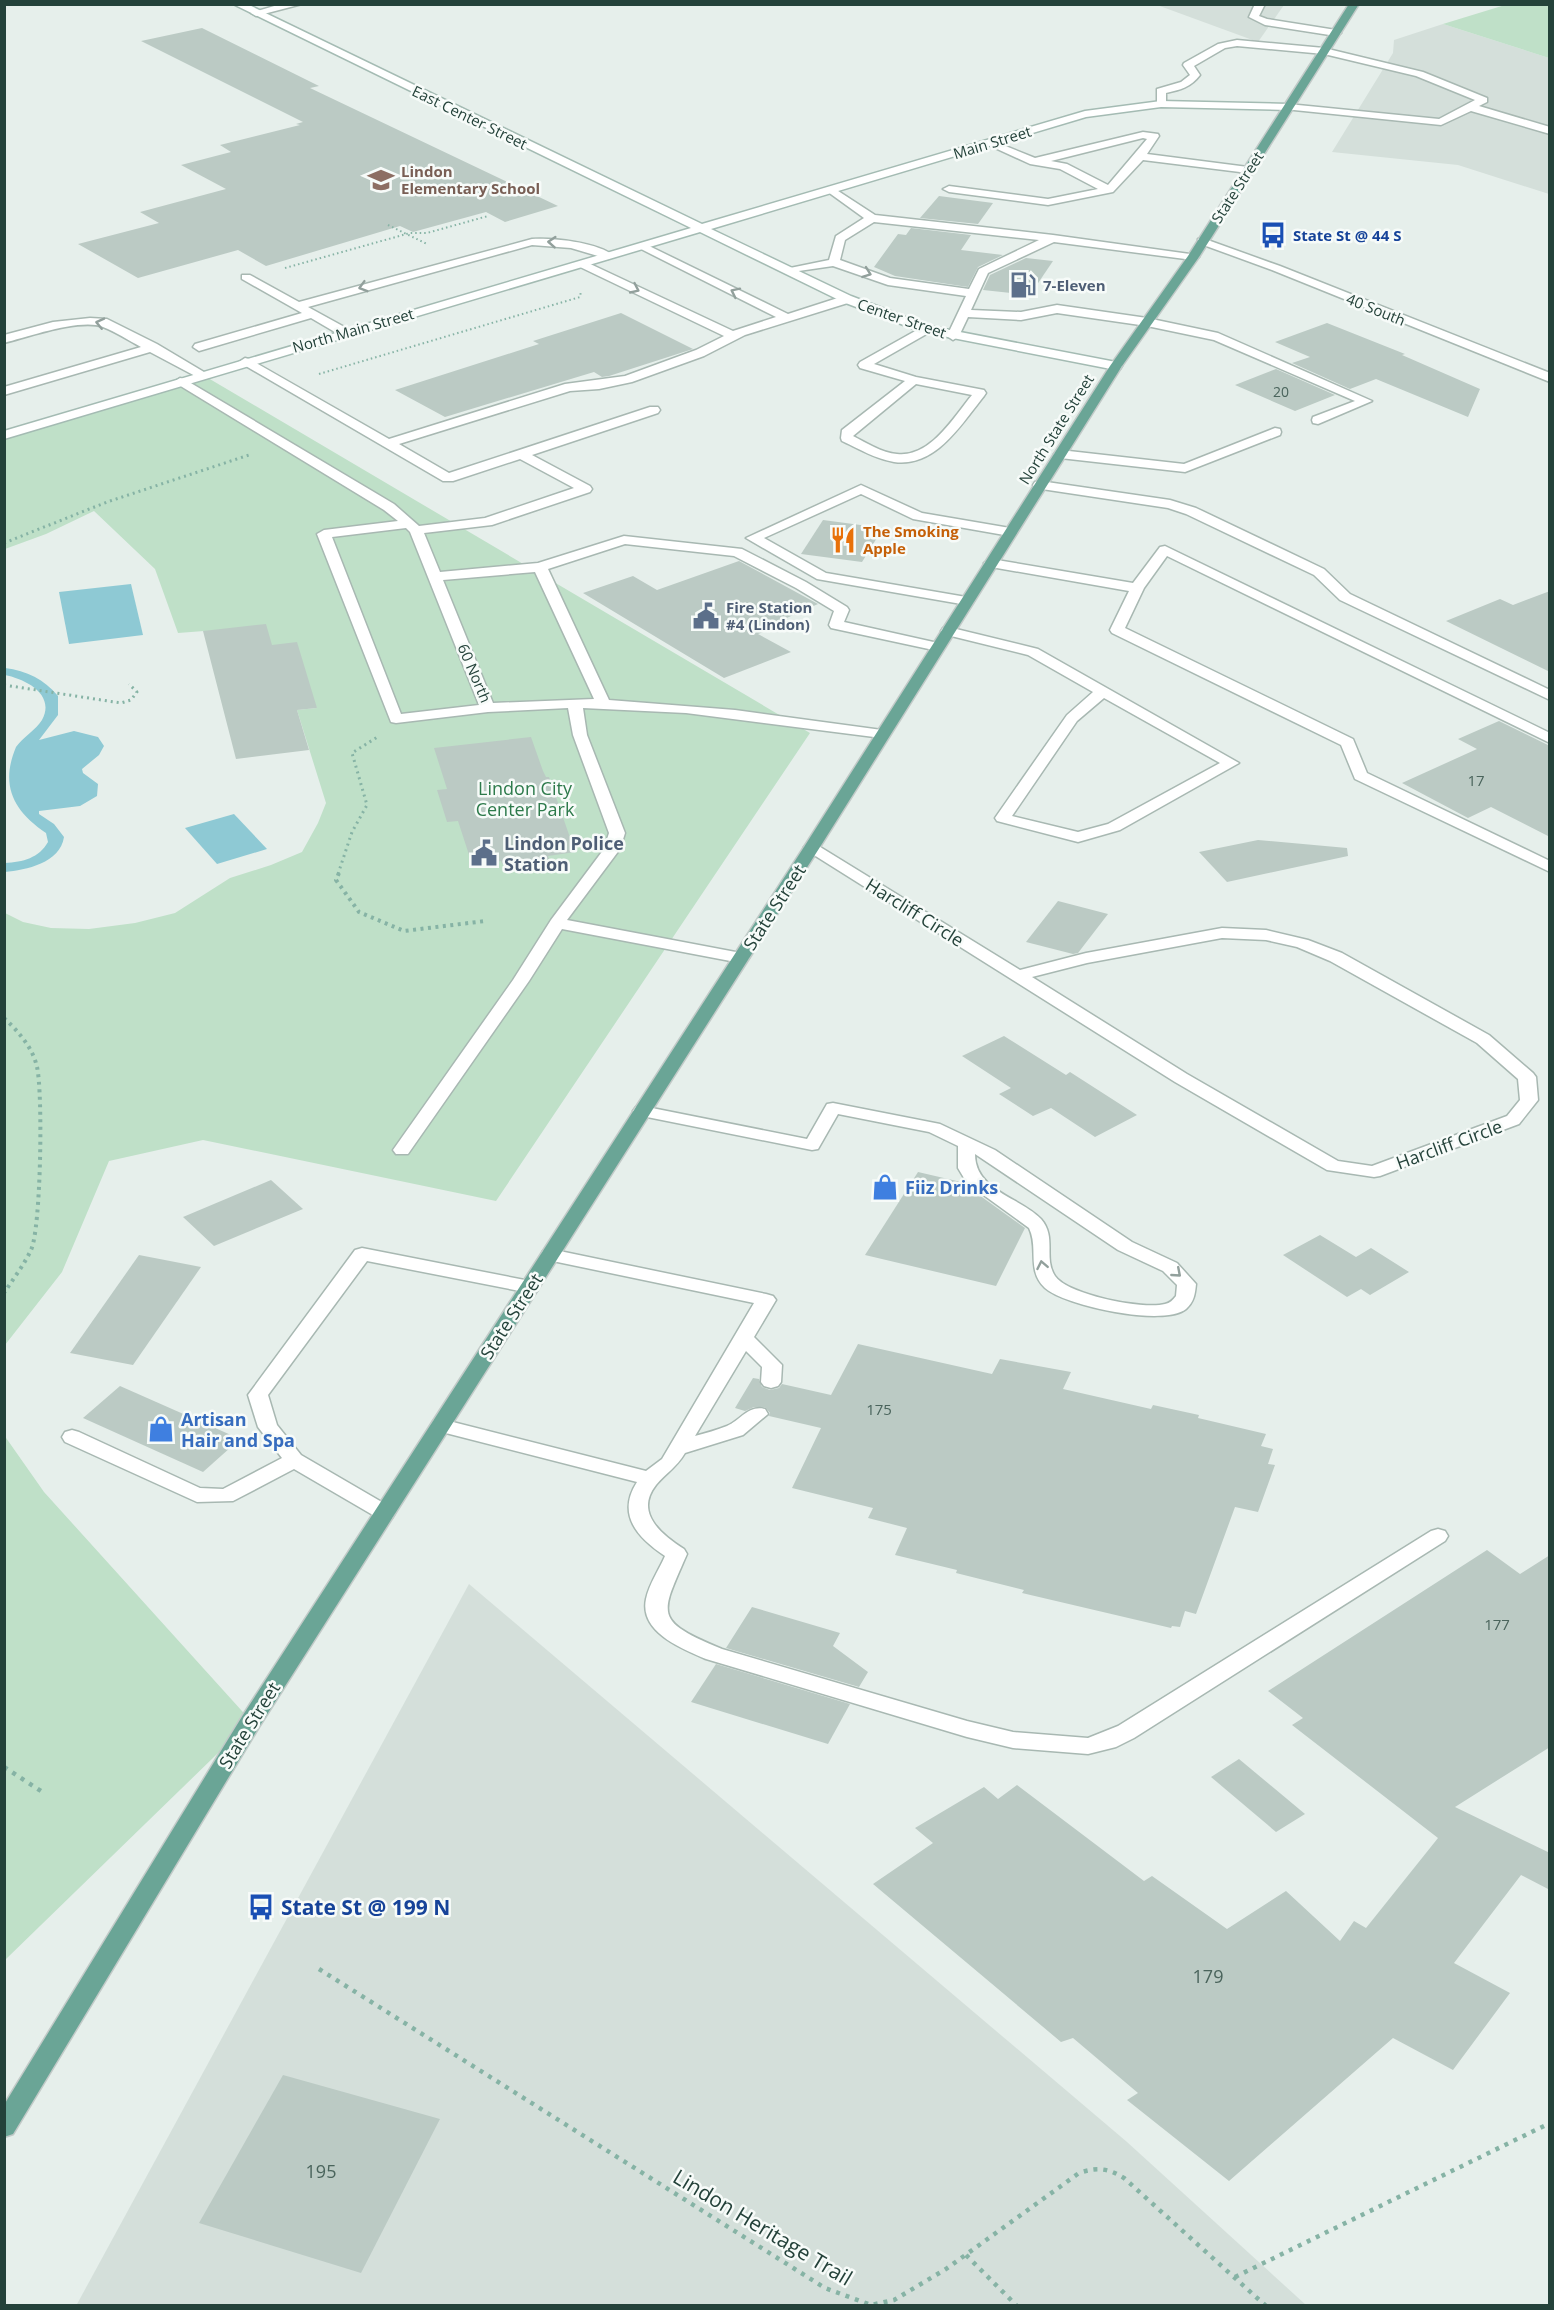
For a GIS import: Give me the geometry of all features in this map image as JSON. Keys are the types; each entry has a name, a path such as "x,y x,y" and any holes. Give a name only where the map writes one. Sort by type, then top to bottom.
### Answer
{"main road":[{"name":"State Street","path":"1116,366 1193,257 1354,4"},
{"name":"North State Street","path":"1024,509 1116,366"},
{"name":"State Street","path":"4,2127 251,1721 812,847 1024,509"}],"street":[{"name":"East Center Street","path":"238,4 703,228"},
{"path":"256,14 297,4"},
{"path":"1260,4 1254,17 1265,22 1336,33"},
{"path":"1161,104 1161,91 1187,83 1193,78 1195,75 1188,65 1222,46 1253,43 1324,51 1419,74 1483,100 1470,107"},
{"name":"Main Street","path":"703,228 1085,114 1161,104 1288,107 1441,122 1470,107"},
{"path":"1470,107 1550,130"},
{"path":"949,189 1048,202 1109,190 1140,156 1154,136 1143,135 1034,162"},
{"path":"989,143 1034,162 1063,166 1109,190"},
{"path":"1140,156 1248,170"},
{"path":"832,190 872,218 1053,238 1193,257"},
{"path":"834,262 840,238 872,218"},
{"name":"North Main Street","path":"4,435 345,332 703,228"},
{"name":"Center Street","path":"703,228 847,300 926,329 1116,366"},
{"path":"953,336 983,271 1053,238"},
{"name":"40 South","path":"1202,241 1550,378"},
{"path":"297,306 532,242 559,242 608,256"},
{"path":"643,246 787,318"},
{"path":"789,271 834,262 888,281 973,293"},
{"path":"582,264 734,336"},
{"path":"246,277 345,332"},
{"path":"387,444 569,387 599,386 628,379 700,353 734,336 847,300"},
{"path":"963,313 1021,315 1057,309 1147,322 1218,337 1366,401 1318,420"},
{"path":"199,347 312,314"},
{"path":"4,339 64,323 86,320 103,322 203,375"},
{"path":"914,380 847,433 847,438 896,458 916,455 937,442 980,393 914,380 864,365 926,329"},
{"path":"4,391 153,347"},
{"path":"245,362 448,478 654,410"},
{"name":"60 North","path":"180,382 389,507 413,527 488,708 532,703 646,704 882,734"},
{"path":"1060,454 1185,468 1275,432"},
{"path":"488,708 396,719 324,534 487,522 585,489 521,454"},
{"path":"1040,485 1170,504 1191,511 1319,572 1345,597 1550,696"},
{"path":"967,601 822,576 753,538 861,489 918,516 1010,532"},
{"path":"435,577 540,567 624,540 737,552 801,585 842,610 836,626 1033,652 1103,691 1231,763 1114,827 1078,837 1003,818 1072,718 1103,691"},
{"path":"1550,739 1165,550 1137,588 1117,630 1348,741 1360,776 1550,867"},
{"path":"991,563 1137,588"},
{"path":"540,567 603,702"},
{"path":"402,1150 521,981 557,923 612,849 617,833 580,735 575,702"},
{"name":"Harcliff Circle","path":"812,847 1018,976 1181,1078 1333,1166 1374,1172 1513,1120 1529,1100 1527,1077 1483,1039 1336,957 1302,943 1266,935 1222,933 1086,958 1018,976"},
{"path":"557,923 741,958"},
{"path":"642,1111 812,1145 833,1108 934,1128 967,1143 989,1154 1125,1246 1170,1267 1183,1277 1188,1290 1183,1302 1168,1310 1142,1311 1074,1295 1053,1285 1045,1275 1040,1263 1042,1238 1039,1229 1032,1221 979,1184 967,1170 967,1143"},
{"path":"385,1513 294,1460 268,1427 258,1395 362,1254 530,1287"},
{"path":"550,1255 766,1300 679,1448 669,1463 650,1479 637,1499 638,1514 644,1527 653,1537 677,1554 656,1599 656,1615 669,1630 688,1643 714,1654 968,1729 1013,1740 1088,1746 1108,1741 1126,1732 1438,1536"},
{"path":"744,1338 772,1365 771,1382"},
{"path":"679,1448 736,1430 758,1414"},
{"path":"441,1425 650,1479"},
{"path":"72,1437 198,1495 226,1496 294,1460"}],"path":[{"path":"278,270 407,234 427,233 488,216"},
{"path":"388,225 427,244"},
{"path":"4,685 121,703 131,700 136,692 129,684"},
{"path":"382,734 352,753 367,805 351,832 348,850 336,880 359,912 404,931 485,921"},
{"path":"4,1018 15,1028 34,1060 40,1087 41,1112 36,1229 32,1249 4,1293"},
{"path":"4,1767 44,1793"},
{"name":"Lindon Heritage Trail","path":"319,1969 825,2288 852,2299 879,2305 897,2300 1079,2173 1094,2167 1108,2168 1124,2178 1266,2306"},
{"path":"1235,2277 1550,2123"},
{"path":"966,2254 1017,2306"}],"shaded area":[{"path":"1157,5 1284,5 1258,42"},
{"path":"1443,24 1549,58 1549,194 1458,165 1332,152 1393,53 1394,40"},
{"path":"469,1584 1127,2142 1306,2305 76,2306"}],"green space":[{"path":"1505,5 1549,5 1549,58 1443,24"},
{"name":"Lindon City Center Park","path":"203,375 810,733 496,1201 203,1140 109,1161 62,1272 5,1345 5,913 23,922 51,928 89,929 135,923 175,913 230,878 302,852 326,803 297,710 317,708 272,645 204,631 178,633 155,569 94,511 46,534 5,549 5,435"},
{"path":"4,1435 44,1492 251,1721 5,1960"}],"water":[{"path":"131,584 143,635 69,644 59,592"},
{"path":"5,668 21,671 34,677 58,696 58,715 39,740 74,731 98,737 104,746 99,755 82,769 83,773 98,784 97,796 80,806 39,811 39,814 54,824 64,837 56,853 41,864 5,872 5,863 30,858 40,852 48,842 46,833 25,816 18,806 10,785 9,773 16,747 42,720 45,703 42,695 29,684 5,675"},
{"path":"234,814 267,849 217,864 185,828"}],"building":[{"name":"Lindon Elementary School","path":"202,28 319,86 310,88 558,206 505,222 486,212 413,232 400,226 266,266 238,250 138,278 78,244 159,223 140,212 226,189 181,165 231,152 220,145 300,125 296,124 303,122 141,41"},
{"path":"939,196 993,203 978,224 920,218"},
{"path":"911,228 971,235 961,250 1003,255 978,267 968,287 895,276 874,267 898,234 906,235"},
{"name":"7-Eleven","path":"1026,258 1053,261 1030,295 983,290 990,275"},
{"path":"621,313 693,349 609,376 602,377 594,372 445,417 395,390 539,344 533,341"},
{"path":"1327,323 1405,354 1402,355 1480,389 1468,417 1376,379 1350,389 1292,363 1310,357 1275,342"},
{"path":"1276,369 1335,395 1295,411 1235,385"},
{"name":"The Smoking Apple","path":"823,520 883,528 862,562 801,554"},
{"name":"Fire Station #4 (Lindon)","path":"739,561 818,604 780,621 785,624 758,634 791,652 724,678 583,593 633,576 657,590"},
{"path":"1550,591 1550,672 1446,621 1500,599 1513,605"},
{"path":"266,624 272,645 297,642 317,708 297,710 309,750 236,759 203,631"},
{"path":"1499,721 1550,746 1550,837 1491,807 1468,818 1402,783 1477,749 1458,739"},
{"path":"531,737 543,771 546,777 549,777 575,852 548,856 549,859 502,864 501,861 472,864 458,821 447,822 437,790 447,789 434,748"},
{"path":"1258,840 1347,848 1348,856 1227,882 1199,852"},
{"path":"1058,901 1108,914 1078,953 1073,954 1026,942"},
{"path":"1004,1036 1066,1075 1070,1072 1137,1115 1095,1137 1051,1108 1033,1116 999,1094 1011,1088 962,1056"},
{"path":"918,1172 961,1182 1025,1228 996,1286 865,1255"},
{"path":"271,1180 303,1209 214,1246 183,1217"},
{"path":"1320,1235 1356,1257 1371,1248 1409,1272 1370,1295 1361,1289 1347,1297 1283,1255"},
{"path":"139,1255 201,1267 133,1365 70,1353"},
{"path":"858,1344 992,1374 1000,1359 1071,1372 1063,1389 1151,1409 1153,1405 1199,1415 1198,1418 1266,1434 1261,1446 1273,1449 1268,1464 1275,1465 1258,1512 1235,1507 1196,1614 1185,1611 1180,1627 1172,1626 1171,1628 1022,1593 1024,1590 895,1555 907,1528 868,1518 873,1508 792,1488 821,1428 769,1416 770,1413 765,1407 754,1407 745,1411 735,1408 753,1378 759,1379 762,1387 770,1390 779,1388 782,1384 831,1395"},
{"name":"Artisan Hair and Spa","path":"120,1386 240,1439 203,1472 83,1418"},
{"path":"1487,1550 1520,1574 1550,1555 1550,1747 1455,1807 1550,1853 1550,1890 1521,1875 1454,1963 1510,1993 1453,2070 1393,2038 1229,2181 1127,2100 1138,2093 1073,2038 1061,2042 873,1884 933,1843 915,1828 984,1787 998,1799 1017,1785 1144,1881 1152,1876 1227,1929 1286,1891 1340,1941 1354,1921 1366,1928 1438,1838 1292,1725 1303,1718 1268,1691"},
{"path":"752,1607 840,1633 833,1646 868,1672 859,1687 726,1648"},
{"path":"716,1664 850,1704 828,1744 691,1702"},
{"path":"1239,1759 1305,1814 1276,1832 1211,1777"},
{"path":"283,2075 440,2119 361,2273 199,2223"}],"place":[{"name":"Lindon Elementary School","path":"381,180"},
{"name":"State St @ 44 S","path":"1273,235"},
{"name":"7-Eleven","path":"1023,285"},
{"name":"The Smoking Apple","path":"843,540"},
{"name":"Fire Station #4 (Lindon)","path":"706,616"},
{"name":"Lindon Police Station","path":"484,853"},
{"name":"Fiiz Drinks","path":"885,1187"},
{"name":"Artisan Hair and Spa","path":"161,1429"},
{"name":"State St @ 199 N","path":"261,1907"}]}
